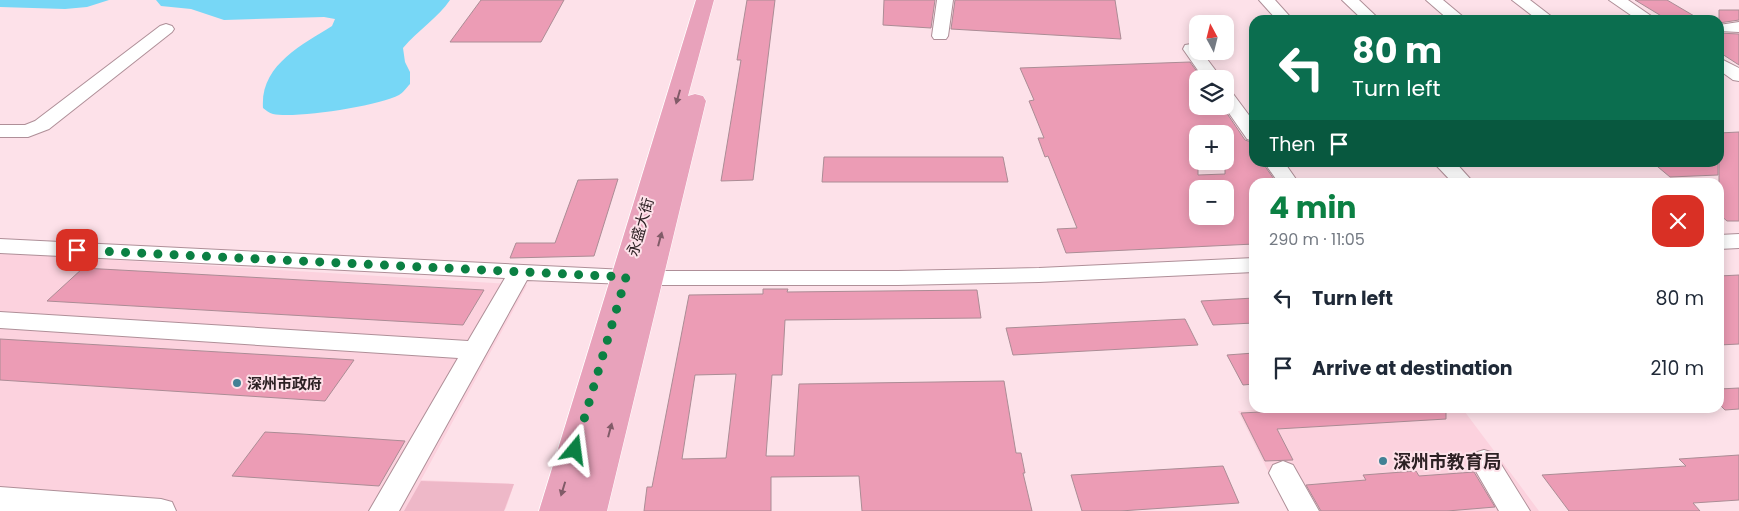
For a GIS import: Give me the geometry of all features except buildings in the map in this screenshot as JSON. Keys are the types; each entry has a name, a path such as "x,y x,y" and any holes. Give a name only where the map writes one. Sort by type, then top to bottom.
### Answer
{"main road":[{"name":"永盛大街","path":"590,511 638,277 705,0"},
{"name":"永盛大街","path":"557,511 638,277 721,0"}],"street":[{"path":"940,36 945,0"},
{"path":"1267,0 1280,15"},
{"path":"1350,0 1366,15"},
{"path":"1434,0 1453,15"},
{"path":"1520,0 1541,15"},
{"path":"1617,0 1641,15"},
{"path":"0,131 28,131 42,125 166,30"},
{"path":"1724,66 1739,76"},
{"path":"1234,107 1249,128"},
{"path":"1278,167 1285,178"},
{"path":"1448,167 1459,178"},
{"path":"1724,242 1739,242"},
{"path":"0,246 638,277 888,278 1030,275 1249,264"},
{"path":"384,511 520,272"},
{"path":"0,320 475,350"},
{"path":"1484,461 1515,511"},
{"path":"1283,473 1304,511"},
{"path":"0,499 40,507 161,511"}],"shaded area":[{"name":"深州市政府","path":"0,253 527,285 421,480 514,484 506,508 504,511 0,511"},
{"name":"深州市教育局","path":"1249,410 1249,413 1466,413 1539,511 1288,511 1238,411"},
{"path":"421,481 514,484 504,511 404,511"}],"water":[{"path":"0,0 109,0 87,7 65,9 0,7"},
{"path":"156,0 450,0 440,13 403,48 405,62 410,72 410,84 400,94 389,99 356,107 299,115 284,115 272,114 263,108 264,93 268,80 285,58 332,26 335,19 324,17 224,20 191,9 161,6"}],"place":[{"name":"深州市政府","path":"237,383"},
{"name":"深州市教育局","path":"1383,461"}],"route":[{"path":"77,250 626,277 575,450"}]}
